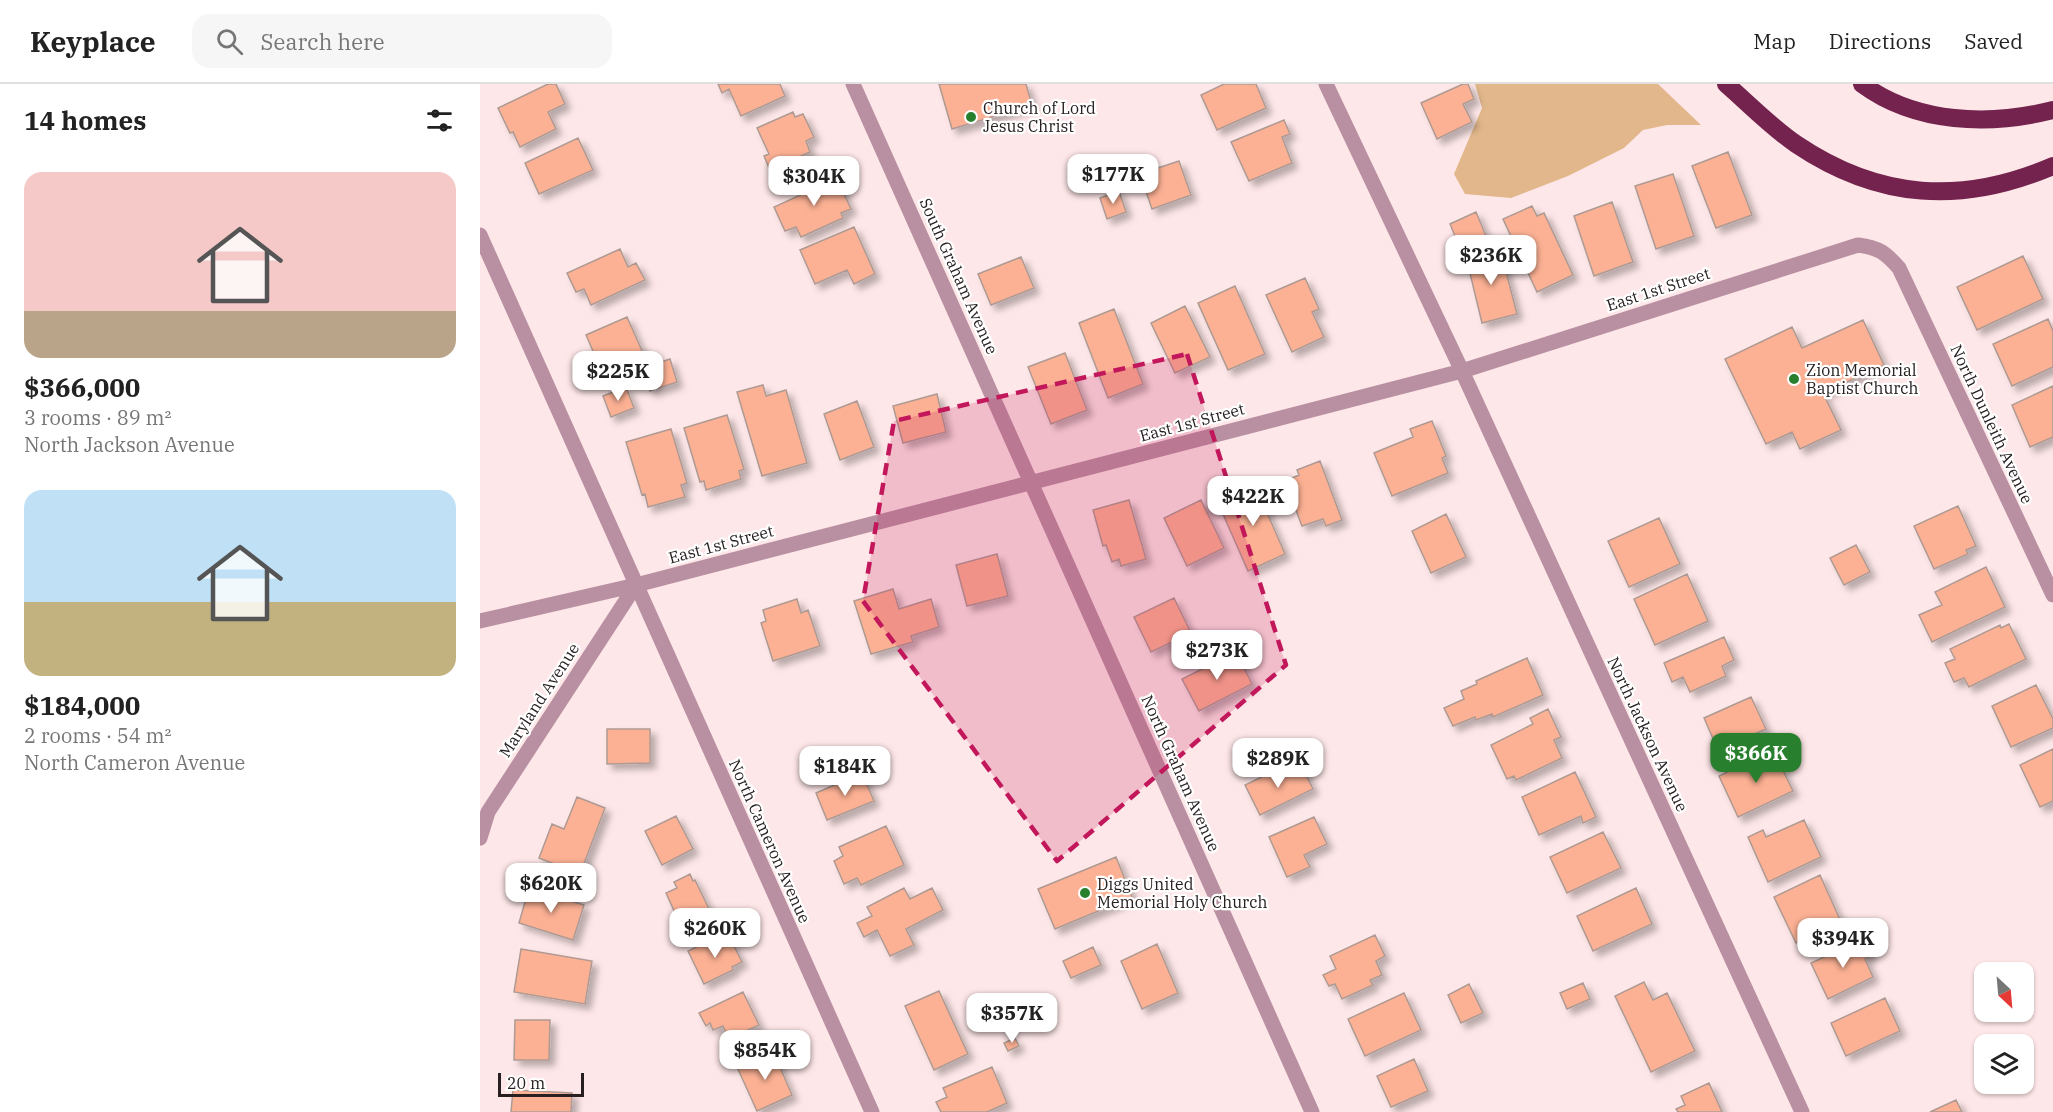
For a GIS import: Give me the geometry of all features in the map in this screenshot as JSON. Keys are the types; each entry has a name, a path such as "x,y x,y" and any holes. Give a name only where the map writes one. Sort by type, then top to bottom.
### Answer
{"highway":[{"path":"1726,84 1795,143 1823,160 1875,182 1931,192 1958,191 2014,181 2053,166"},
{"path":"1862,84 1890,101 1916,111 1940,116 1970,119 2002,118 2053,110"}],"street":[{"name":"South Graham Avenue","path":"853,84 1032,482"},
{"name":"North Jackson Avenue","path":"1326,84 1462,371 1802,1112"},
{"name":"North Cameron Avenue","path":"480,235 872,1112"},
{"name":"East 1st Street","path":"480,621 636,585 1462,371 1858,245 1875,248 1888,255 1899,268"},
{"name":"North Dunleith Avenue","path":"1899,268 2053,595"},
{"name":"North Graham Avenue","path":"1032,482 1312,1112"},
{"name":"Maryland Avenue","path":"480,837 484,814 636,585"}],"highlighted area":[{"path":"1187,354 1286,665 1057,861 863,601 894,421"}],"shaded area":[{"path":"1475,84 1658,84 1701,125 1667,125 1643,130 1624,148 1568,176 1511,198 1465,194 1454,174 1482,108"}],"building":[{"path":"548,84 556,84 565,104 548,112 556,129 520,147 513,132 510,133 498,108"},
{"path":"718,84 780,84 785,96 741,116 729,89 722,93"},
{"name":"Church of Lord Jesus Christ","path":"939,84 1026,84 1032,105 952,129"},
{"path":"1224,84 1256,84 1266,108 1217,130 1201,95"},
{"path":"1463,84 1468,84 1474,99 1463,104 1472,122 1437,139 1421,103"},
{"path":"793,112 795,117 803,114 814,137 806,141 810,152 788,162 790,166 775,173 772,167 769,168 764,156 769,154 757,128"},
{"path":"1284,120 1290,134 1282,137 1292,163 1249,181 1231,142"},
{"path":"578,138 593,170 539,194 525,163"},
{"path":"1728,152 1752,215 1716,228 1692,166"},
{"path":"1179,161 1191,195 1152,209 1140,174"},
{"path":"821,172 829,188 839,183 851,209 841,213 843,218 801,237 796,227 785,231 774,207 807,192 802,181"},
{"path":"1673,174 1694,236 1656,249 1635,186"},
{"path":"1119,191 1126,212 1107,219 1100,198"},
{"path":"1612,202 1633,262 1594,276 1574,216"},
{"path":"1532,206 1537,216 1544,213 1573,275 1537,292 1503,219"},
{"path":"1476,212 1486,236 1460,248 1450,224"},
{"path":"854,227 875,274 854,284 847,270 815,284 800,250"},
{"path":"620,249 628,267 636,263 645,280 591,305 584,289 576,292 567,273"},
{"path":"1495,249 1498,261 1503,260 1517,314 1482,323 1464,257"},
{"path":"2023,256 2043,299 1977,330 1957,287"},
{"path":"1021,257 1034,288 991,305 978,274"},
{"path":"1305,278 1319,309 1312,312 1324,337 1292,352 1266,295"},
{"path":"1235,286 1265,354 1228,370 1198,303"},
{"path":"1185,306 1210,357 1175,373 1151,323"},
{"path":"1114,309 1143,384 1108,398 1079,323"},
{"path":"627,317 643,353 602,372 586,335"},
{"path":"2048,319 2053,331 2053,367 2012,386 1993,344"},
{"name":"Zion Memorial Baptist Church","path":"1863,320 1884,365 1823,393 1841,430 1800,449 1792,432 1766,444 1725,359 1792,327 1802,348"},
{"path":"1065,353 1087,410 1051,424 1028,367"},
{"path":"670,359 677,382 650,391 643,368"},
{"path":"763,385 766,396 786,390 807,463 762,476 737,392"},
{"path":"2053,386 2053,437 2030,447 2012,405"},
{"path":"626,387 634,408 611,417 603,396"},
{"path":"937,394 946,432 903,443 893,406"},
{"path":"857,401 874,447 840,460 824,414"},
{"path":"727,415 744,469 739,471 741,479 706,490 704,481 700,482 684,428"},
{"path":"1432,421 1446,456 1442,458 1448,473 1392,496 1374,453 1413,437 1410,429"},
{"path":"671,429 687,483 681,485 685,497 648,507 645,494 642,495 626,442"},
{"path":"1320,461 1342,520 1326,526 1323,519 1302,526 1285,481 1299,475 1297,470"},
{"path":"1266,484 1275,504 1265,508 1285,554 1248,571 1219,505"},
{"path":"1129,500 1146,559 1121,566 1119,559 1112,562 1106,545 1103,546 1093,510"},
{"path":"1201,500 1224,548 1187,566 1164,518"},
{"path":"1958,506 1976,546 1966,550 1968,554 1934,569 1914,526"},
{"path":"1446,514 1466,557 1431,573 1412,531"},
{"path":"1659,518 1680,564 1629,587 1608,541"},
{"path":"1856,545 1870,572 1844,585 1830,558"},
{"path":"997,554 1008,596 967,606 956,565"},
{"path":"1986,567 2005,607 1932,642 1919,615 1942,605 1935,592"},
{"path":"1687,574 1708,621 1655,645 1634,599"},
{"path":"893,589 899,609 931,599 939,627 911,636 913,642 871,654 854,601"},
{"path":"1174,598 1191,633 1151,652 1134,617"},
{"path":"797,599 801,613 808,610 820,646 773,661 761,623 766,621 763,610"},
{"path":"2009,624 2026,659 1969,687 1964,678 1954,682 1945,663 1955,659 1950,649 2000,625 2001,628"},
{"path":"1724,637 1734,660 1722,666 1726,676 1690,692 1683,677 1672,682 1664,663"},
{"path":"1236,652 1252,684 1199,711 1182,679"},
{"path":"1527,658 1543,695 1493,717 1492,714 1476,720 1475,717 1453,726 1444,708 1464,699 1461,691 1477,684 1476,681"},
{"path":"2036,685 2053,719 2053,728 2011,747 1992,706"},
{"path":"1751,697 1766,729 1718,750 1704,718"},
{"path":"1548,709 1561,737 1554,740 1562,758 1516,780 1514,776 1507,779 1491,745 1533,724 1530,718"},
{"path":"607,729 650,729 650,763 607,764"},
{"path":"2053,749 2053,801 2040,807 2020,765"},
{"path":"1773,750 1793,791 1738,817 1719,776"},
{"path":"1286,765 1291,775 1303,769 1313,789 1260,815 1245,785"},
{"path":"1575,772 1596,817 1583,823 1581,816 1539,835 1522,797"},
{"path":"862,773 874,801 827,820 816,793"},
{"path":"577,797 605,808 580,874 539,858 552,824 564,829"},
{"path":"676,816 693,849 662,865 645,831"},
{"path":"1314,817 1327,844 1304,855 1310,867 1287,877 1269,837"},
{"path":"1804,820 1821,857 1768,882 1748,837 1763,830 1766,837"},
{"path":"886,826 904,865 861,885 857,878 844,884 834,861 843,856 839,847"},
{"path":"1603,832 1621,868 1567,893 1550,857"},
{"name":"Diggs United Memorial Holy Church","path":"1116,857 1132,897 1055,929 1038,889"},
{"path":"690,874 711,913 681,926 666,893 677,888 674,882"},
{"path":"1820,875 1841,922 1796,943 1774,897"},
{"path":"529,888 584,905 573,940 519,923"},
{"path":"904,888 910,899 932,888 943,910 906,929 914,945 890,956 877,930 864,937 857,923 872,916 867,907"},
{"path":"1636,888 1652,924 1593,951 1577,916"},
{"path":"1375,935 1385,956 1376,961 1382,975 1370,980 1373,985 1342,999 1335,984 1329,986 1323,975 1336,969 1330,956"},
{"path":"719,936 722,942 730,938 742,962 732,967 733,970 704,984 688,951"},
{"path":"1863,939 1871,956 1865,959 1873,977 1828,999 1811,963"},
{"path":"1157,944 1178,993 1142,1009 1121,961"},
{"path":"1093,947 1101,965 1071,978 1063,961"},
{"path":"521,949 592,961 585,1004 514,992"},
{"path":"1644,982 1653,1000 1667,993 1695,1051 1651,1072 1615,996"},
{"path":"1583,983 1590,999 1567,1009 1560,993"},
{"path":"1469,984 1483,1013 1461,1023 1448,995"},
{"path":"939,991 968,1054 934,1070 905,1006"},
{"path":"743,992 759,1025 729,1039 723,1026 713,1030 710,1023 706,1026 699,1013"},
{"path":"1404,993 1421,1030 1365,1056 1348,1019"},
{"path":"1885,998 1900,1031 1846,1056 1831,1023"},
{"path":"515,1020 550,1020 549,1060 514,1060"},
{"path":"1015,1038 1019,1046 1008,1051 1004,1043"},
{"path":"773,1051 792,1095 757,1111 737,1067"},
{"path":"1414,1059 1428,1091 1391,1107 1377,1076"},
{"path":"992,1067 1007,1103 987,1112 941,1112 936,1102 947,1097 943,1088"},
{"path":"1709,1083 1722,1112 1678,1112 1676,1109 1685,1105 1681,1096"},
{"path":"513,1090 572,1093 571,1112 511,1112"},
{"path":"1956,1100 1962,1112 1930,1112"}],"place":[{"name":"Church of Lord Jesus Christ","path":"971,117"},
{"name":"Zion Memorial Baptist Church","path":"1794,379"},
{"name":"Diggs United Memorial Holy Church","path":"1085,893"}]}
